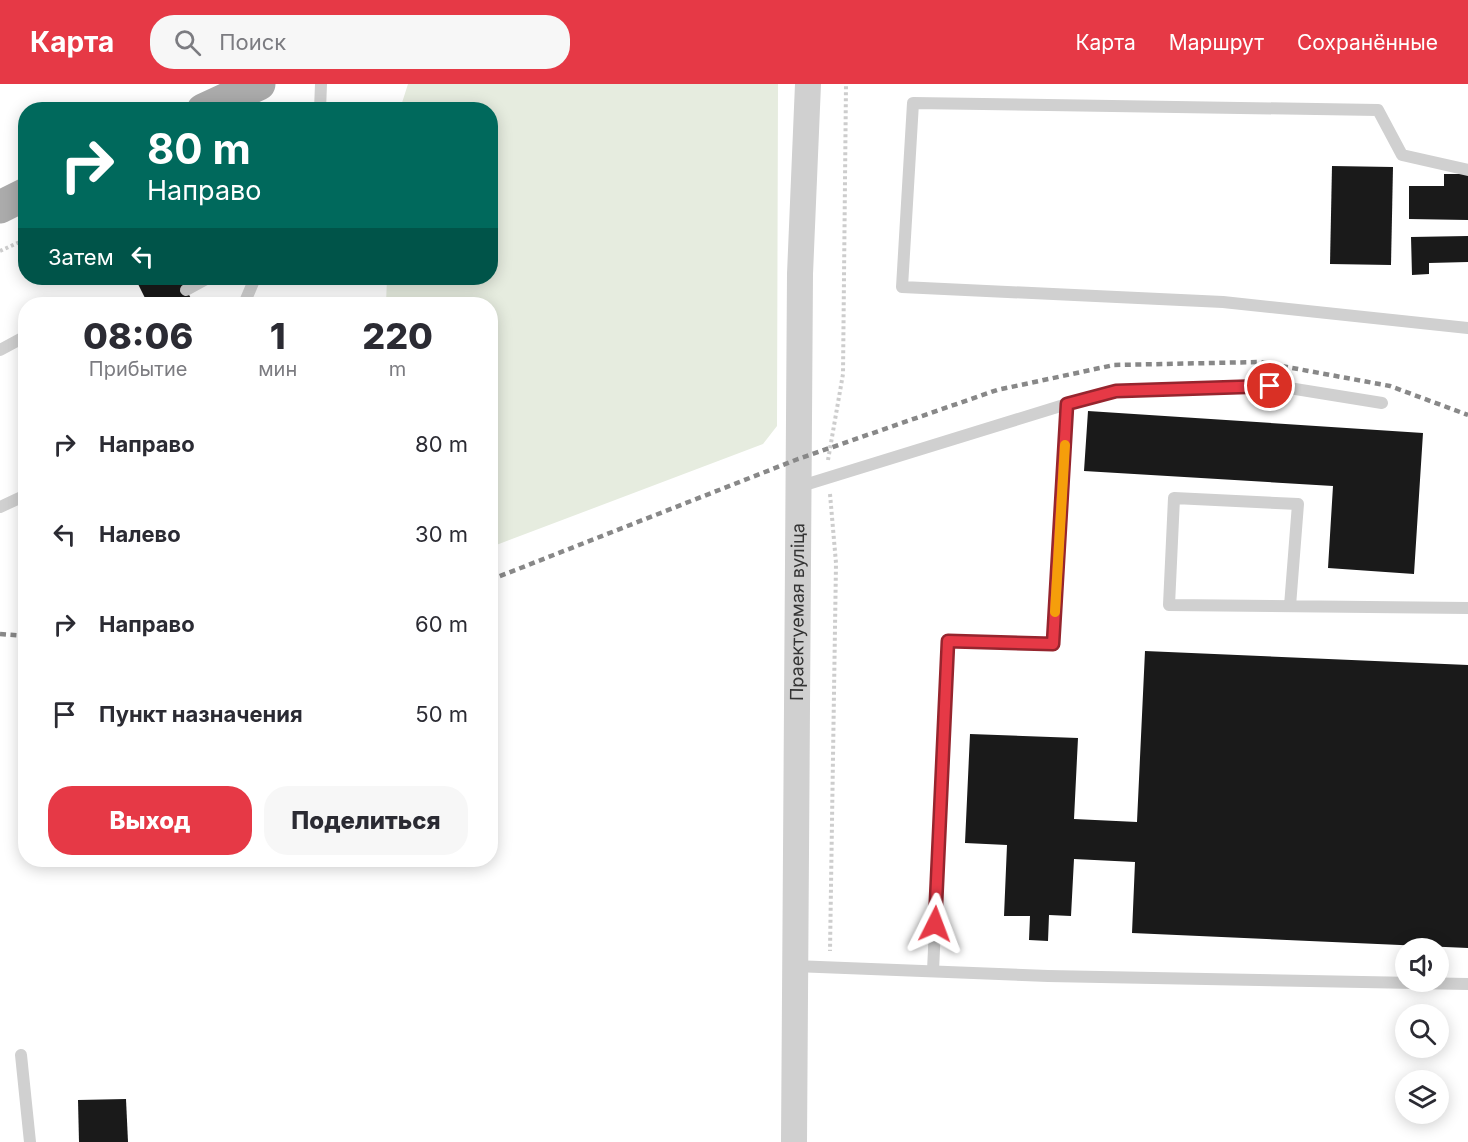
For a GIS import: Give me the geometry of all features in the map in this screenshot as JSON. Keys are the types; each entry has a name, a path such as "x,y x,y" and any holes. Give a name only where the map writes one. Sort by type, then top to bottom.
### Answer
{"main road":[{"path":"220,102 259,84"},
{"path":"0,207 18,198"}],"street":[{"name":"Праектуемая вуліца","path":"794,1142 800,274 808,84"}],"lane":[{"path":"320,102 321,84"},
{"path":"1468,170 1402,155 1378,110 913,103 902,288 1223,302 1468,328"},
{"path":"186,290 195,285"},
{"path":"0,350 18,340"},
{"path":"798,487 1116,391 1270,386 1382,403"},
{"path":"933,971 948,641 1053,644 1067,404"},
{"path":"1290,606 1298,504 1174,498 1169,605 1468,608"},
{"path":"0,507 18,499"},
{"path":"794,966 1468,984"},
{"path":"21,1055 30,1142"}],"path":[{"path":"829,967 836,563 828,478 829,449 843,374 846,84"},
{"path":"0,251 18,243"}],"shaded area":[{"path":"408,84 778,84 777,426 763,444 498,544 498,297 386,297 387,285 498,285 498,102 402,102"}],"building":[{"path":"1332,166 1393,167 1391,265 1330,264"},
{"path":"1444,174 1468,174 1468,220 1409,219 1409,186 1444,186"},
{"path":"1468,236 1468,262 1429,263 1429,274 1412,275 1411,237"},
{"path":"138,285 184,285 190,297 144,297"},
{"path":"1088,411 1423,433 1414,574 1328,568 1333,486 1084,471"},
{"path":"1145,651 1468,665 1468,948 1449,947 1449,938 1395,938 1395,945 1132,933 1135,862 1074,859 1071,916 1049,915 1048,941 1029,940 1030,916 1004,916 1007,845 965,843 970,734 1078,738 1074,819 1137,822"},
{"path":"126,1099 128,1142 79,1142 78,1100"}],"railway":[{"path":"498,577 798,459 997,390 1114,365 1260,362 1390,386 1468,415"},
{"path":"0,634 18,635"}],"slow traffic":[{"path":"1055,612 1065,445"}],"route":[{"path":"935,924 948,641 1053,644 1067,404 1116,391 1270,386"}]}
